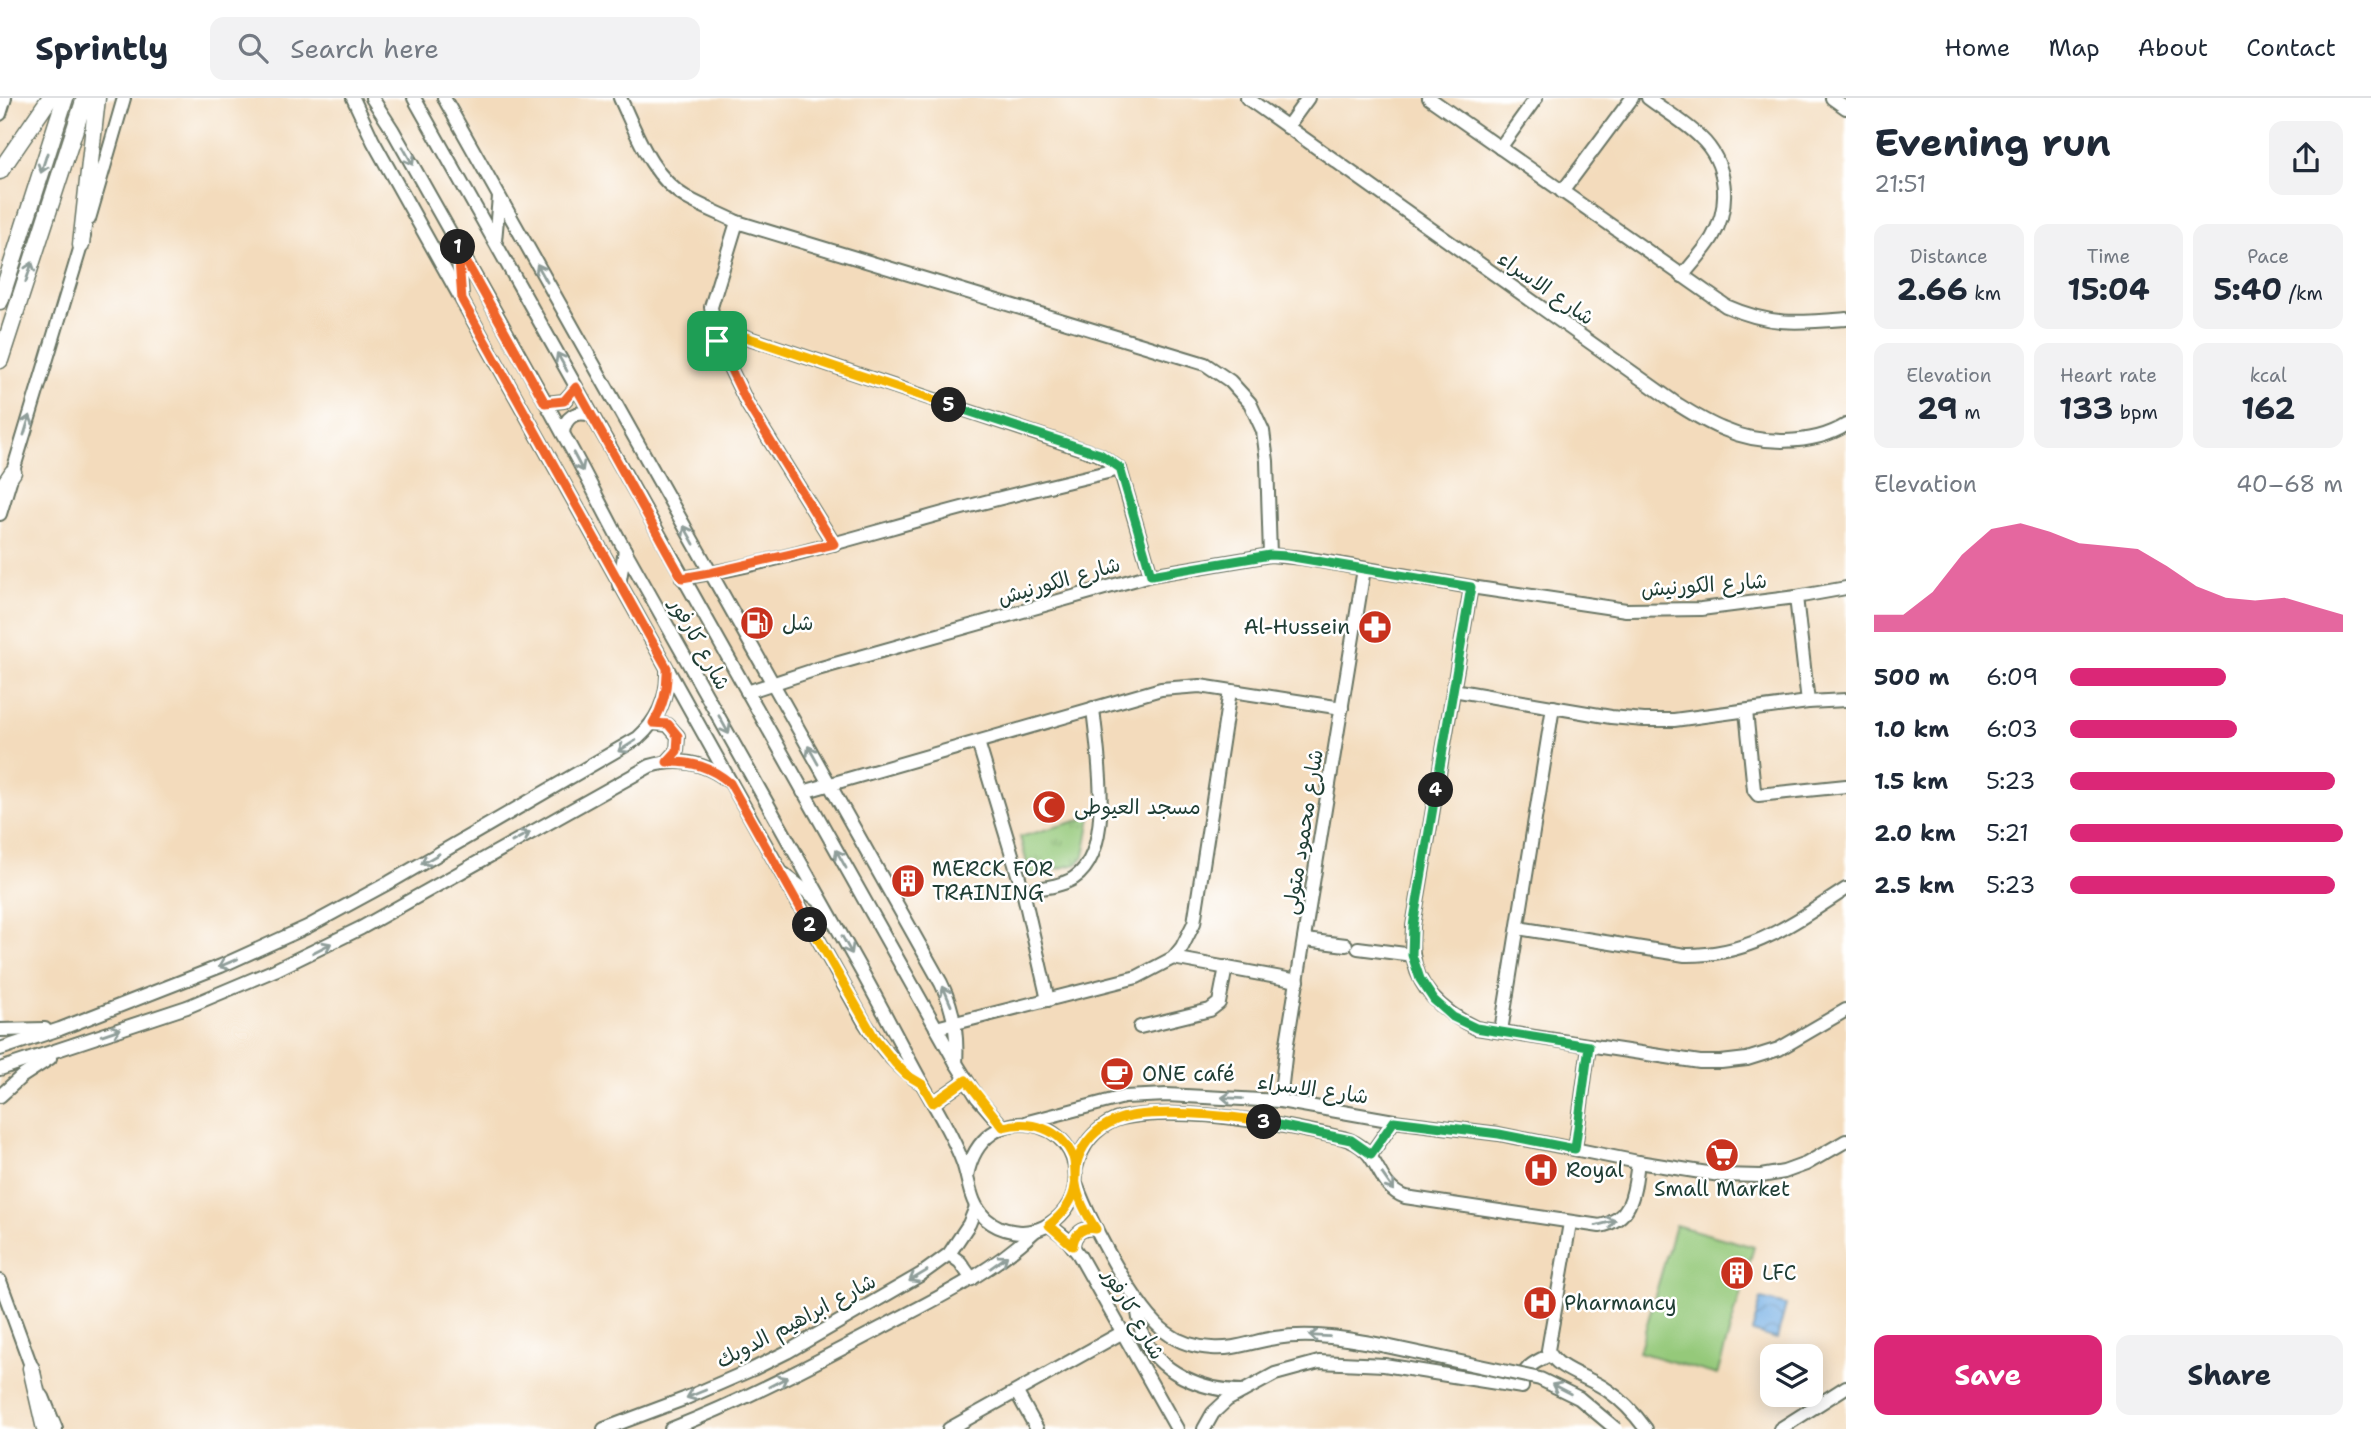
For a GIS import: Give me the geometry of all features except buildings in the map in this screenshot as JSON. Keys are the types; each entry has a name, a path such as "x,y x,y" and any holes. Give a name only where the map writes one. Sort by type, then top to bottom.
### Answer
{"main road":[{"path":"0,171 50,98"},
{"path":"0,301 65,98"},
{"path":"0,360 85,98"},
{"path":"81,245 97,98"},
{"path":"0,491 13,472"},
{"path":"31,1367 45,1429"}],"street":[{"path":"0,114 5,98"},
{"path":"0,514 124,98"},
{"path":"353,98 373,141 619,585 874,1037 907,1075 922,1084"},
{"name":"شارع كارفور","path":"372,98 392,129 825,906 953,1141 967,1176"},
{"name":"شارع كارفور","path":"414,98 956,1063 1003,1127"},
{"path":"443,98 941,983 955,1023 956,1063"},
{"path":"620,98 650,163 661,175 685,197 737,222 1205,364 1230,381 1250,403 1263,431 1268,461 1270,555"},
{"name":"شارع الاسراء","path":"1247,98 1701,419 1753,438 1782,440 1806,439 1835,432 1846,425"},
{"path":"1287,127 1308,98"},
{"path":"1429,98 1726,306 1748,316 1772,322 1797,324 1846,319"},
{"path":"1500,148 1536,98"},
{"path":"1562,192 1632,98"},
{"path":"1648,98 1701,138 1712,152 1724,186 1720,223 1682,276"},
{"path":"1832,98 1846,108"},
{"path":"495,242 499,196"},
{"path":"737,222 711,307 713,326 723,356 748,405 834,544"},
{"path":"458,247 462,300"},
{"path":"713,326 1100,454 1120,468 1151,575"},
{"path":"545,403 564,401 576,387"},
{"path":"562,433 569,417 579,413 591,415"},
{"path":"682,578 834,544 1120,468"},
{"path":"619,585 625,551"},
{"name":"شارع الكورنيش","path":"747,692 814,670 1151,575 1270,555 1626,610 1665,611 1796,597 1846,588"},
{"name":"شارع محمود متولى","path":"1280,1101 1286,1049 1364,569"},
{"path":"1471,587 1413,926 1412,955 1420,979 1434,1000 1453,1017 1476,1028 1700,1062 1747,1059 1779,1049 1846,1010"},
{"path":"1796,597 1808,702"},
{"path":"0,1049 60,1029 221,966 307,927 630,745 653,723 659,713 666,691 667,668"},
{"path":"803,792 1161,689 1200,686 1342,708"},
{"path":"1454,690 1611,717 1674,720 1808,702 1846,700"},
{"path":"936,1028 1137,977 1173,958 1194,923 1230,691"},
{"path":"1501,1031 1553,707"},
{"path":"1023,891 1064,883 1077,876 1087,865 1093,852 1102,799 1093,708"},
{"path":"1746,711 1754,789 1758,794 1846,786"},
{"path":"653,723 668,724 678,736 677,751 667,762"},
{"path":"978,742 1023,891 1048,1000"},
{"path":"0,1069 187,1007 307,955 361,928 642,769 681,761 707,768 730,783"},
{"path":"778,869 825,906"},
{"path":"1518,928 1685,955 1704,955 1760,942 1846,889"},
{"path":"1305,940 1412,955"},
{"path":"1173,958 1298,981"},
{"path":"1140,1027 1215,1007 1219,1003 1226,967"},
{"path":"0,1030 60,1029"},
{"path":"1575,1149 1589,1046"},
{"path":"0,1096 21,1077 66,1047"},
{"path":"933,1103 966,1080"},
{"name":"شارع الاسراء","path":"1024,1123 1124,1097 1167,1095 1280,1101 1394,1121 1499,1134 1638,1162 1720,1175 1784,1172 1806,1164 1846,1141"},
{"name":"شارع الاسراء","path":"1076,1169 1086,1143 1099,1130 1123,1117 1151,1115 1206,1114 1256,1120 1351,1140 1371,1154"},
{"path":"1394,1121 1371,1154 1389,1187 1405,1197 1600,1226 1621,1217 1633,1198 1638,1162"},
{"path":"1024,1123 1052,1132 1063,1142 1072,1155 1076,1184 1067,1208 1049,1225 1023,1232 1009,1231 985,1218 976,1207 969,1192 967,1176 970,1160 989,1134 1003,1127 1024,1123"},
{"path":"1076,1184 1096,1229 1136,1297 1154,1322 1167,1334 1182,1342 1199,1347 1232,1348 1275,1338 1320,1335 1386,1346 1540,1379 1579,1398 1616,1429"},
{"name":"شارع ابراهيم الدوبك","path":"604,1429 719,1385 787,1352 920,1275 949,1254 961,1240 976,1207"},
{"path":"1570,1223 1548,1345 1550,1355 1559,1364 1607,1390 1631,1410 1646,1429"},
{"name":"شارع كارفور","path":"1049,1225 1073,1246 1177,1429"},
{"path":"1073,1246 1078,1233 1086,1229 1096,1229"},
{"name":"شارع ابراهيم الدوبك","path":"671,1429 763,1390 972,1279 1006,1257 1036,1230"},
{"path":"949,1254 960,1262 972,1279"},
{"path":"0,1281 56,1429"},
{"path":"1136,1297 1142,1333 1166,1364 1199,1384 1221,1390 1243,1391"},
{"path":"949,1429 1124,1332"},
{"path":"1205,1429 1213,1413 1227,1400 1290,1368 1332,1361 1384,1365 1520,1386 1526,1370 1534,1362 1550,1355"},
{"path":"1780,1429 1846,1387"},
{"path":"1017,1393 1037,1429"}],"green space":[{"path":"1091,817 1084,856 1077,864 1030,875 1020,837"},
{"path":"1675,1225 1754,1247 1717,1375 1639,1352"}],"water":[{"path":"1761,1299 1786,1305 1777,1339 1752,1332"}],"place":[{"name":"شل","path":"757,623"},
{"name":"Al-Hussein","path":"1375,627"},
{"name":"مسجد العيوطى","path":"1049,807"},
{"name":"MERCK FOR TRAINING","path":"908,881"},
{"name":"ONE café","path":"1117,1074"},
{"name":"Small Market","path":"1722,1155"},
{"name":"Royal","path":"1541,1170"},
{"name":"LFC","path":"1737,1273"},
{"name":"Pharmancy","path":"1540,1303"}],"route":[{"path":"717,341 713,326 1100,454 1120,468 1151,575 1270,555 1303,558 1471,587 1413,926 1412,955 1420,979 1434,1000 1453,1017 1476,1028 1589,1046 1575,1149 1499,1134 1394,1121 1371,1154 1351,1140 1256,1120 1206,1114 1123,1117 1106,1124 1086,1143 1078,1160 1076,1184 1073,1196 1067,1208 1049,1225 1073,1246 1078,1233 1086,1229 1096,1229 1076,1184 1072,1155 1063,1142 1052,1132 1039,1126 1024,1123 1003,1127 966,1080 933,1103 922,1084 907,1075 895,1063 865,1023 730,783 719,774 694,763 667,762 677,751 678,736 668,724 653,723 666,691 667,668 462,300 458,247 545,403 564,401 576,387 682,578 834,544 748,405 717,341"}]}
